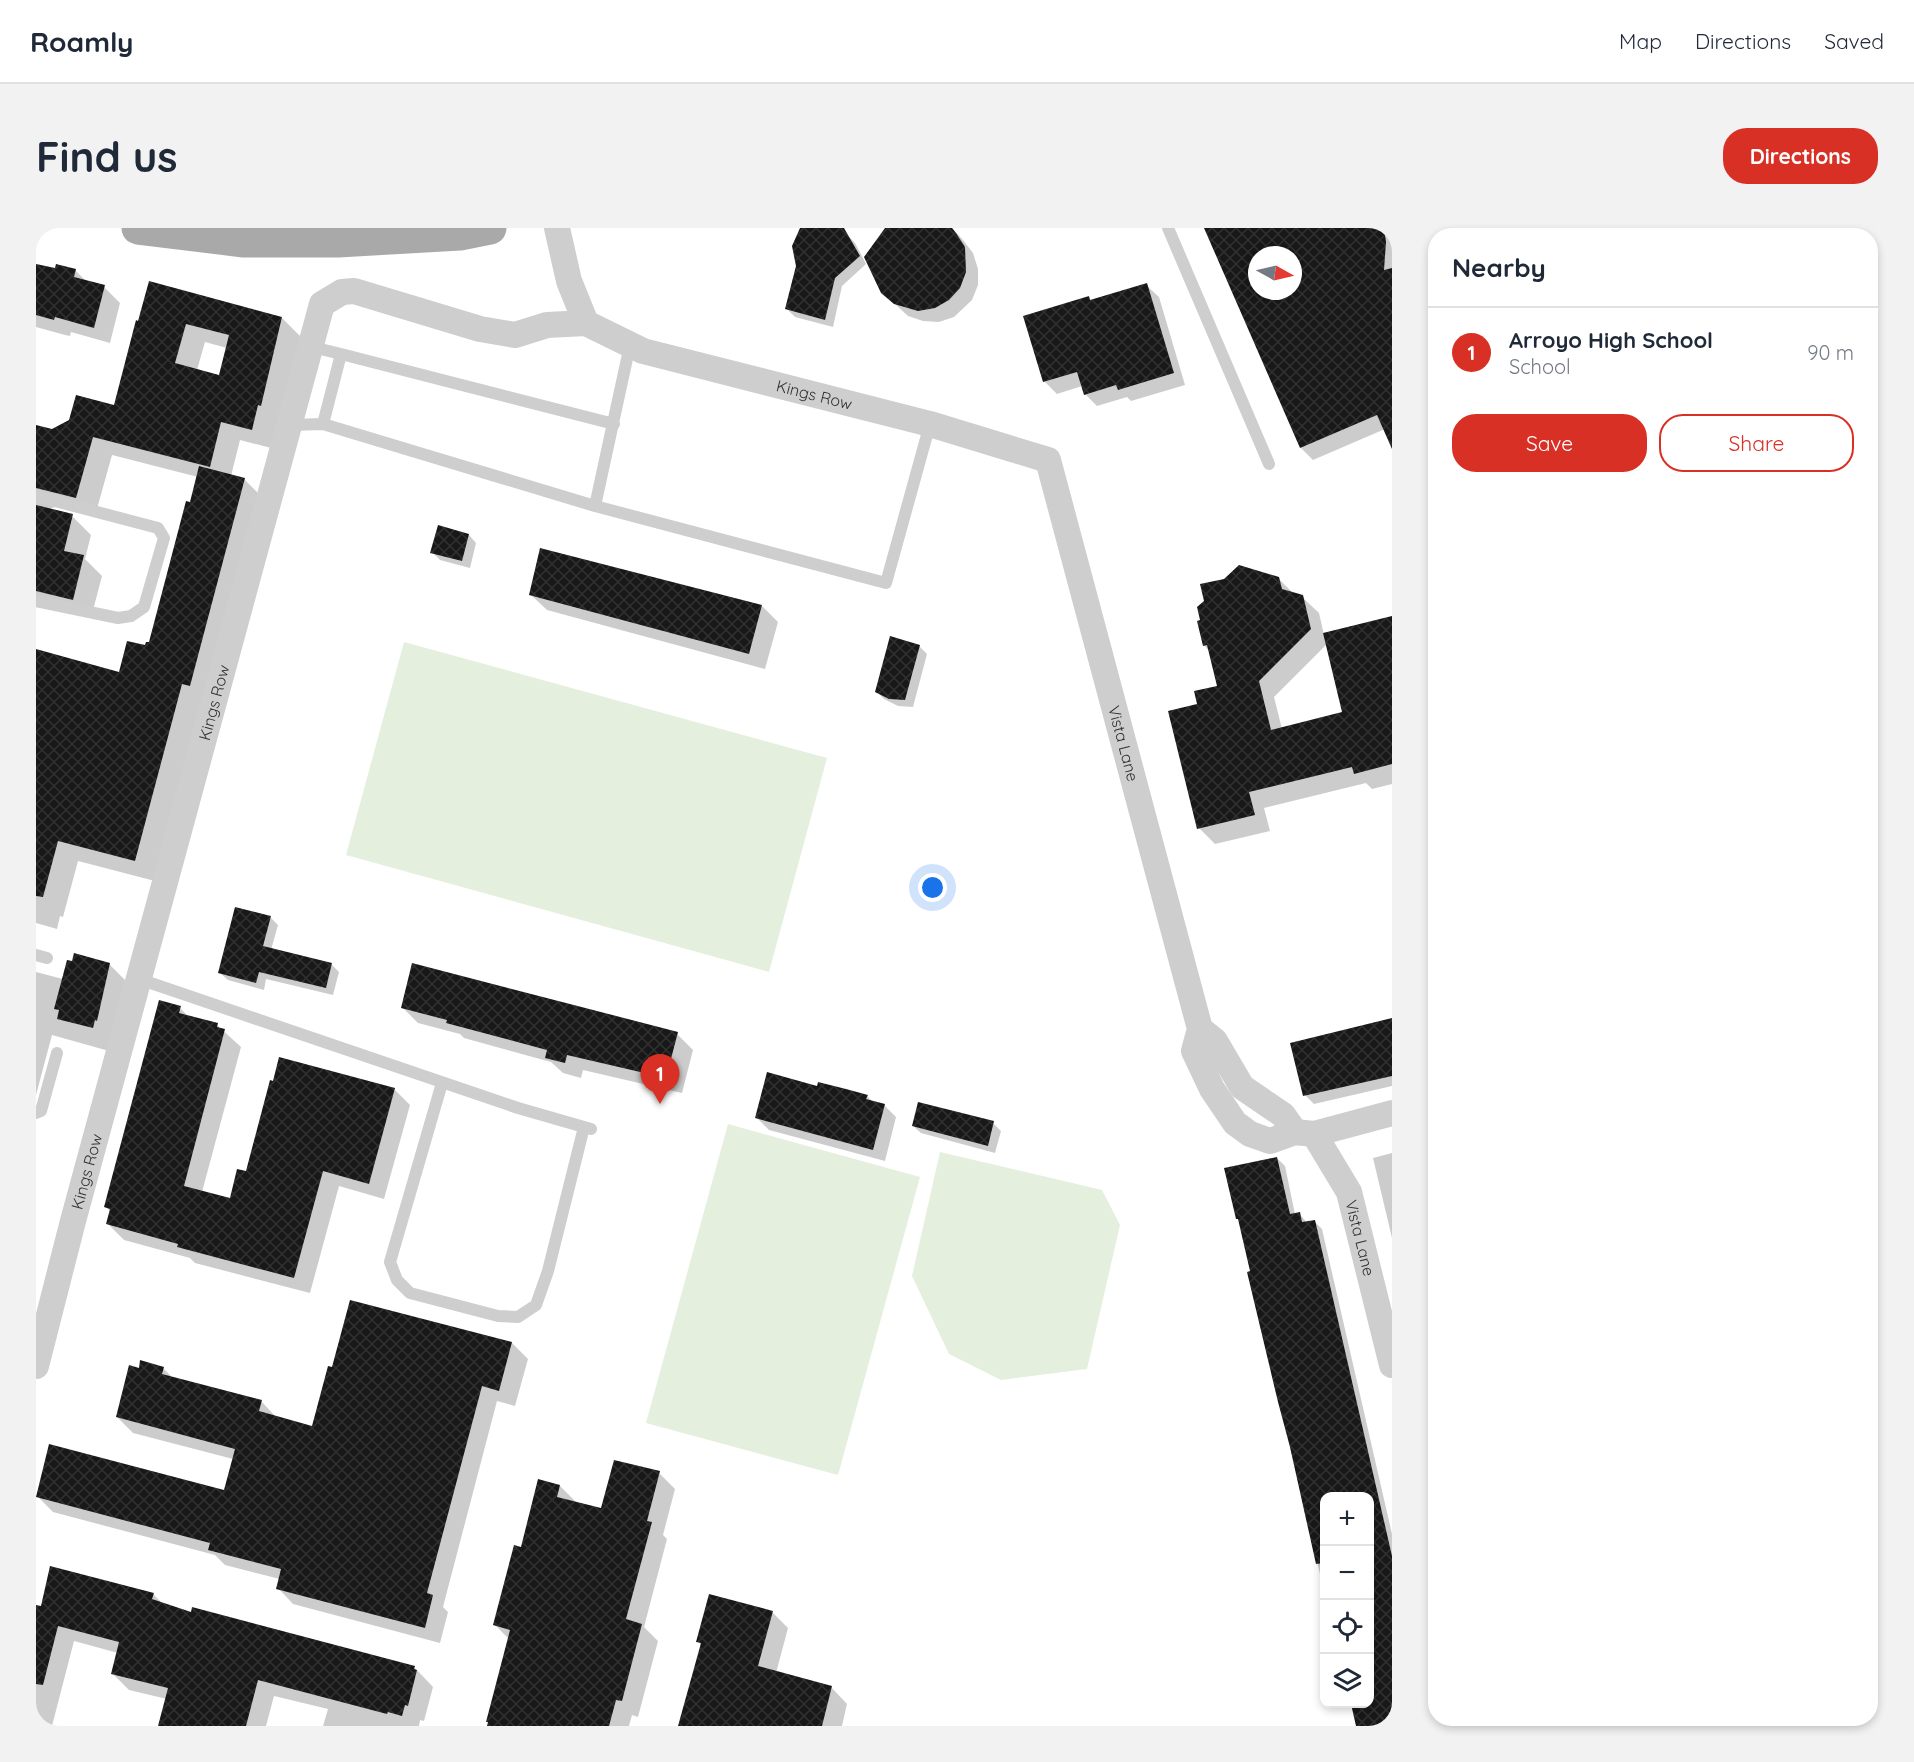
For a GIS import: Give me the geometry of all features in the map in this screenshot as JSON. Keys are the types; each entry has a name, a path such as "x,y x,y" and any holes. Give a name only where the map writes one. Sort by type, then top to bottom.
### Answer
{"main road":[{"path":"138,228 243,241 338,241 460,234 490,228"}],"street":[{"path":"557,228 569,281 586,323"},
{"name":"Kings Row","path":"36,1366 73,1221 322,304 342,292 354,291 480,329 515,335 547,326 586,323 643,351 930,424 1048,460"},
{"name":"Vista Lane","path":"1048,460 1200,1029 1194,1051 1212,1089 1235,1123 1250,1134 1270,1141 1304,1133 1348,1192 1391,1359"},
{"path":"1304,1133 1392,1113"}],"lane":[{"path":"1168,228 1269,464"},
{"path":"596,506 630,345"},
{"path":"312,347 614,424"},
{"path":"323,424 341,354"},
{"path":"291,425 323,424 596,506 886,583 930,424"},
{"path":"36,496 158,528 164,538 144,607 131,616 118,618 36,601"},
{"path":"139,979 442,1083 587,1128 548,1271 536,1305 518,1317 498,1316 410,1293 397,1280 390,1262 442,1083"},
{"path":"36,1113 41,1112 57,1053"}],"green space":[{"path":"404,642 827,758 769,972 346,855"},
{"path":"728,1124 920,1177 838,1475 646,1423"},
{"path":"940,1152 1102,1190 1120,1225 1087,1369 1001,1380 949,1354 912,1276"}],"building":[{"path":"800,228 844,228 860,256 835,278 825,320 785,309 796,266 792,246"},
{"path":"885,228 952,228 965,247 966,272 960,288 949,300 935,308 918,311 894,304 881,293 864,257"},
{"path":"1204,228 1384,228 1386,242 1384,270 1392,268 1392,449 1377,415 1300,448"},
{"path":"36,264 55,268 56,264 76,269 74,277 105,285 94,328 55,317 54,320 36,315"},
{"path":"149,281 282,317 261,406 258,405 252,430 221,422 210,467 93,437 76,498 36,488 36,425 52,429 69,420 76,395 114,405 136,320 138,321","holes":["186,324 229,335 219,375 175,363"]},
{"path":"1147,283 1174,373 1118,390 1116,385 1084,395 1077,372 1043,382 1023,316 1089,296 1090,300"},
{"path":"199,466 245,478 190,686 182,684 135,861 58,841 43,897 36,896 36,649 119,672 127,641 145,645 149,642 186,501 190,502"},
{"path":"36,505 73,514 64,551 84,555 73,600 36,591"},
{"path":"438,525 469,534 462,561 430,553"},
{"path":"540,548 762,605 749,654 529,595"},
{"path":"1239,565 1279,577 1282,589 1303,595 1311,629 1259,681 1271,730 1342,712 1323,633 1392,616 1392,764 1354,774 1352,767 1249,792 1255,815 1197,829 1168,711 1197,704 1194,691 1217,686 1207,645 1203,646 1197,621 1200,620 1197,607 1204,601 1200,584 1224,579"},
{"path":"890,636 920,645 905,700 889,699 875,692"},
{"path":"235,907 271,916 263,946 332,963 326,988 259,972 256,983 218,973"},
{"path":"74,953 110,963 97,1021 95,1020 93,1028 57,1019 59,1010 54,1009 67,960 72,961"},
{"path":"412,963 678,1032 666,1078 567,1055 565,1063 545,1058 547,1050 446,1023 447,1020 401,1008"},
{"path":"159,1000 181,1006 179,1013 218,1023 217,1027 225,1029 184,1186 230,1198 237,1169 246,1171 270,1080 273,1081 279,1057 395,1088 369,1184 323,1171 294,1278 177,1247 178,1244 106,1224 110,1209 104,1207"},
{"path":"1392,1018 1392,1076 1303,1096 1290,1043"},
{"path":"767,1072 817,1086 818,1082 846,1089 868,1095 866,1099 885,1104 873,1150 755,1118"},
{"path":"918,1102 994,1121 988,1146 912,1126"},
{"path":"1277,1157 1290,1214 1300,1212 1302,1222 1315,1220 1392,1556 1392,1726 1356,1726 1352,1708 1374,1708 1374,1492 1320,1492 1320,1564 1316,1564 1247,1272 1250,1271 1238,1219 1236,1219 1224,1168"},
{"path":"350,1300 512,1342 499,1391 482,1386 427,1593 433,1595 425,1628 276,1589 281,1569 208,1550 210,1543 36,1497 49,1444 224,1490 235,1449 116,1417 129,1365 139,1368 140,1360 164,1367 162,1374 262,1400 259,1411 312,1426 328,1366 332,1367"},
{"path":"614,1460 660,1471 647,1521 652,1522 626,1619 642,1624 622,1701 616,1700 609,1726 487,1726 488,1722 486,1722 510,1630 493,1625 514,1545 521,1547 538,1479 560,1485 557,1497 601,1508"},
{"path":"50,1566 154,1593 152,1599 191,1612 192,1607 415,1666 414,1669 417,1670 408,1706 405,1705 402,1716 388,1712 387,1714 258,1680 246,1726 158,1726 168,1688 111,1674 119,1642 58,1626 43,1685 36,1684 36,1605 41,1606"},
{"path":"709,1594 773,1611 758,1666 832,1686 822,1726 678,1726 701,1643 696,1642"}],"place":[{"name":"Arroyo High School","path":"660,1104"}]}
